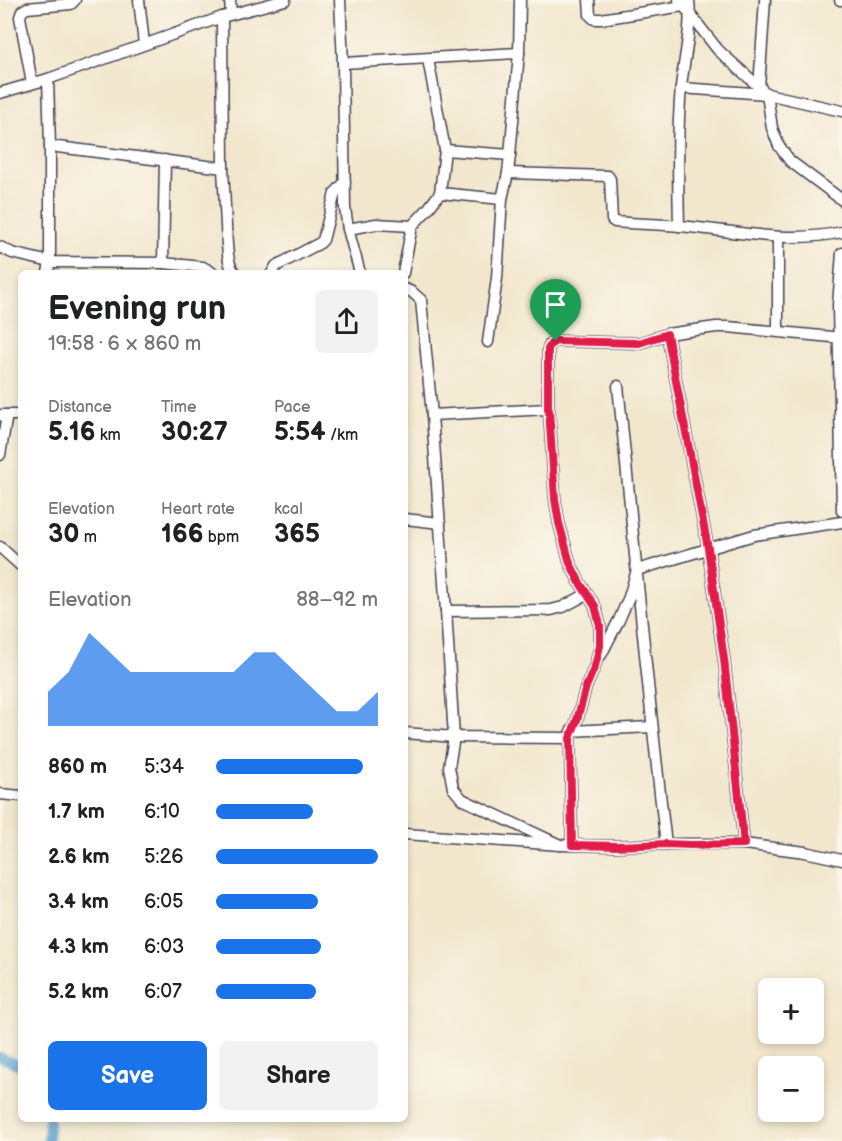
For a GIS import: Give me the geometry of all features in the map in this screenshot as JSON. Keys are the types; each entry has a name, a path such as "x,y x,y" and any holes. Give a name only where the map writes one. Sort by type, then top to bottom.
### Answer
{"street":[{"path":"32,83 20,17 22,11 27,8 71,4 75,0"},
{"path":"140,0 144,44"},
{"path":"230,0 226,16 223,168 227,250 232,270"},
{"path":"0,93 48,79 226,16 285,0"},
{"path":"340,0 345,208 359,270"},
{"path":"488,342 497,278 502,199 510,155 519,53 520,0"},
{"path":"589,0 590,15 594,19 685,5"},
{"path":"765,0 763,90 772,128 779,146 790,161 842,200"},
{"path":"679,226 678,174 685,5"},
{"path":"685,5 718,50 763,90"},
{"path":"343,63 519,53"},
{"path":"404,270 412,226 440,193 445,150 429,59"},
{"path":"48,79 49,267"},
{"path":"681,88 763,90 842,111"},
{"path":"50,146 223,168"},
{"path":"445,150 510,155"},
{"path":"163,263 165,160"},
{"path":"508,173 608,176 613,222 679,226 778,237 825,236 842,232"},
{"path":"274,270 276,266 323,240 335,193 345,182"},
{"path":"440,193 502,199"},
{"path":"348,229 376,224 412,226"},
{"path":"778,237 778,331"},
{"path":"0,247 49,267 112,262 163,263 203,267 208,270"},
{"path":"842,253 840,295 842,511"},
{"path":"105,270 112,262"},
{"path":"408,290 421,300 432,415 447,610 454,737 449,767 453,788 462,800 560,845"},
{"path":"595,666 600,646 600,625 595,606 570,563 555,499 548,409 548,349 551,344 556,341 639,343 667,334 722,327 840,338"},
{"path":"667,334 708,548 724,659 744,844"},
{"path":"618,386 651,727 666,844"},
{"path":"432,415 548,409"},
{"path":"0,455 4,415"},
{"path":"408,519 440,523"},
{"path":"637,570 762,534 842,522"},
{"path":"0,547 18,563"},
{"path":"572,845 571,734 586,687 619,620 637,570"},
{"path":"447,610 551,610 563,607 587,594"},
{"path":"408,734 454,737 571,734 651,727"},
{"path":"0,794 18,796"},
{"path":"408,834 560,845 744,844 805,852 842,860"}],"waterway":[{"path":"0,1057 18,1065"},
{"path":"48,1141 49,1122"}],"route":[{"path":"667,334 708,548 724,659 744,844 572,845 570,738 595,666 600,646 600,625 595,606 570,563 555,499 548,409 548,349 556,341 639,343 667,334"}]}
